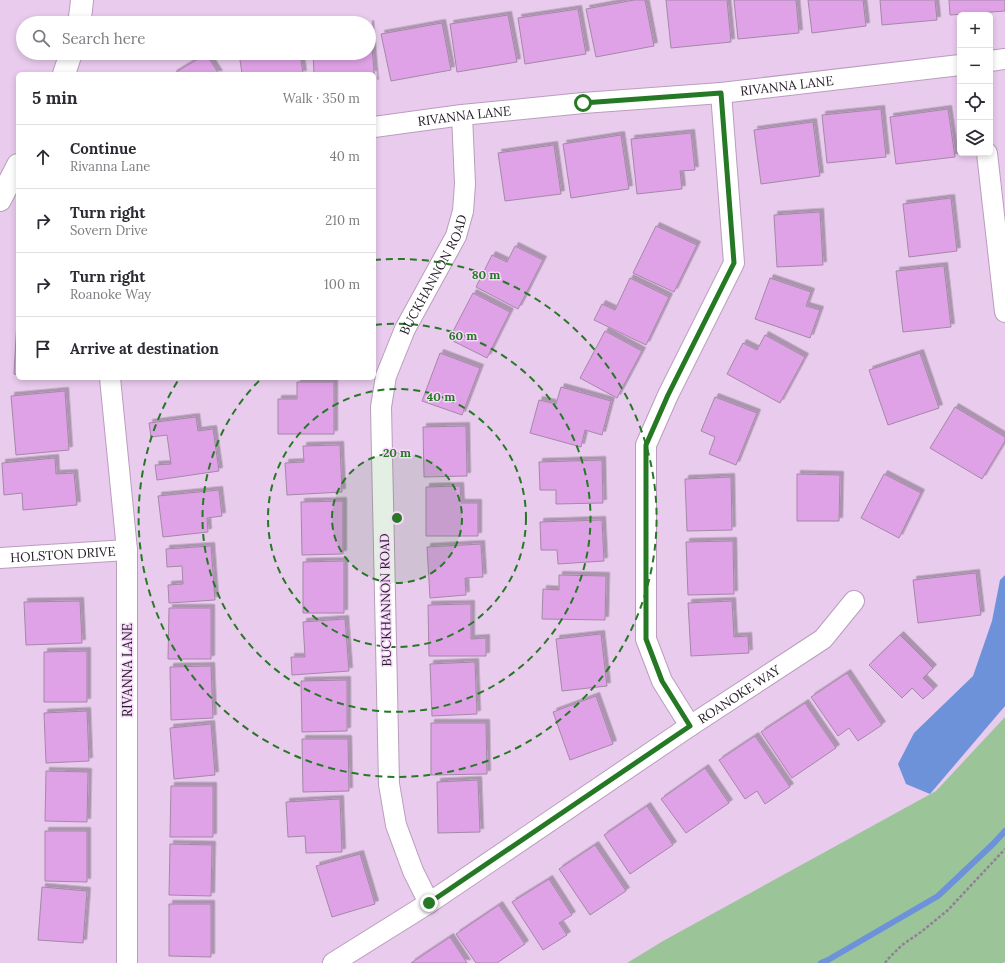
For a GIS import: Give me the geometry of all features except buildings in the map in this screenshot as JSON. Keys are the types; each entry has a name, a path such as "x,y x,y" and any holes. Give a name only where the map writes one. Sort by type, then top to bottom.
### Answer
{"street":[{"path":"80,16 82,0"},
{"path":"993,61 1005,59"},
{"path":"65,72 69,60"},
{"name":"RIVANNA LANE","path":"376,127 462,115 583,103 721,93 957,65"},
{"path":"690,726 662,681 646,639 646,445 668,395 734,263 721,93"},
{"name":"BUCKHANNON ROAD","path":"429,903 412,871 396,825 389,784 381,407 386,376 405,329 456,236 463,211 465,184 462,115"},
{"path":"987,156 1005,312"},
{"path":"0,200 16,169"},
{"name":"RIVANNA LANE","path":"110,380 127,550 127,963"},
{"name":"HOLSTON DRIVE","path":"0,558 127,550"},
{"name":"ROANOKE WAY","path":"333,963 429,903 690,726 823,639 854,601"}],"path":[{"path":"885,963 902,945 948,910 1005,849"}],"green space":[{"path":"1005,717 1005,962 627,963 663,941 936,791"}],"water":[{"path":"1005,575 1005,706 930,794 906,784 898,764 914,733 973,676 992,621 1000,580"}],"waterway":[{"path":"821,963 938,896 1005,831"}],"route":[{"path":"429,903 690,726 662,681 646,639 646,445 668,395 734,263 721,93 583,103"}]}
